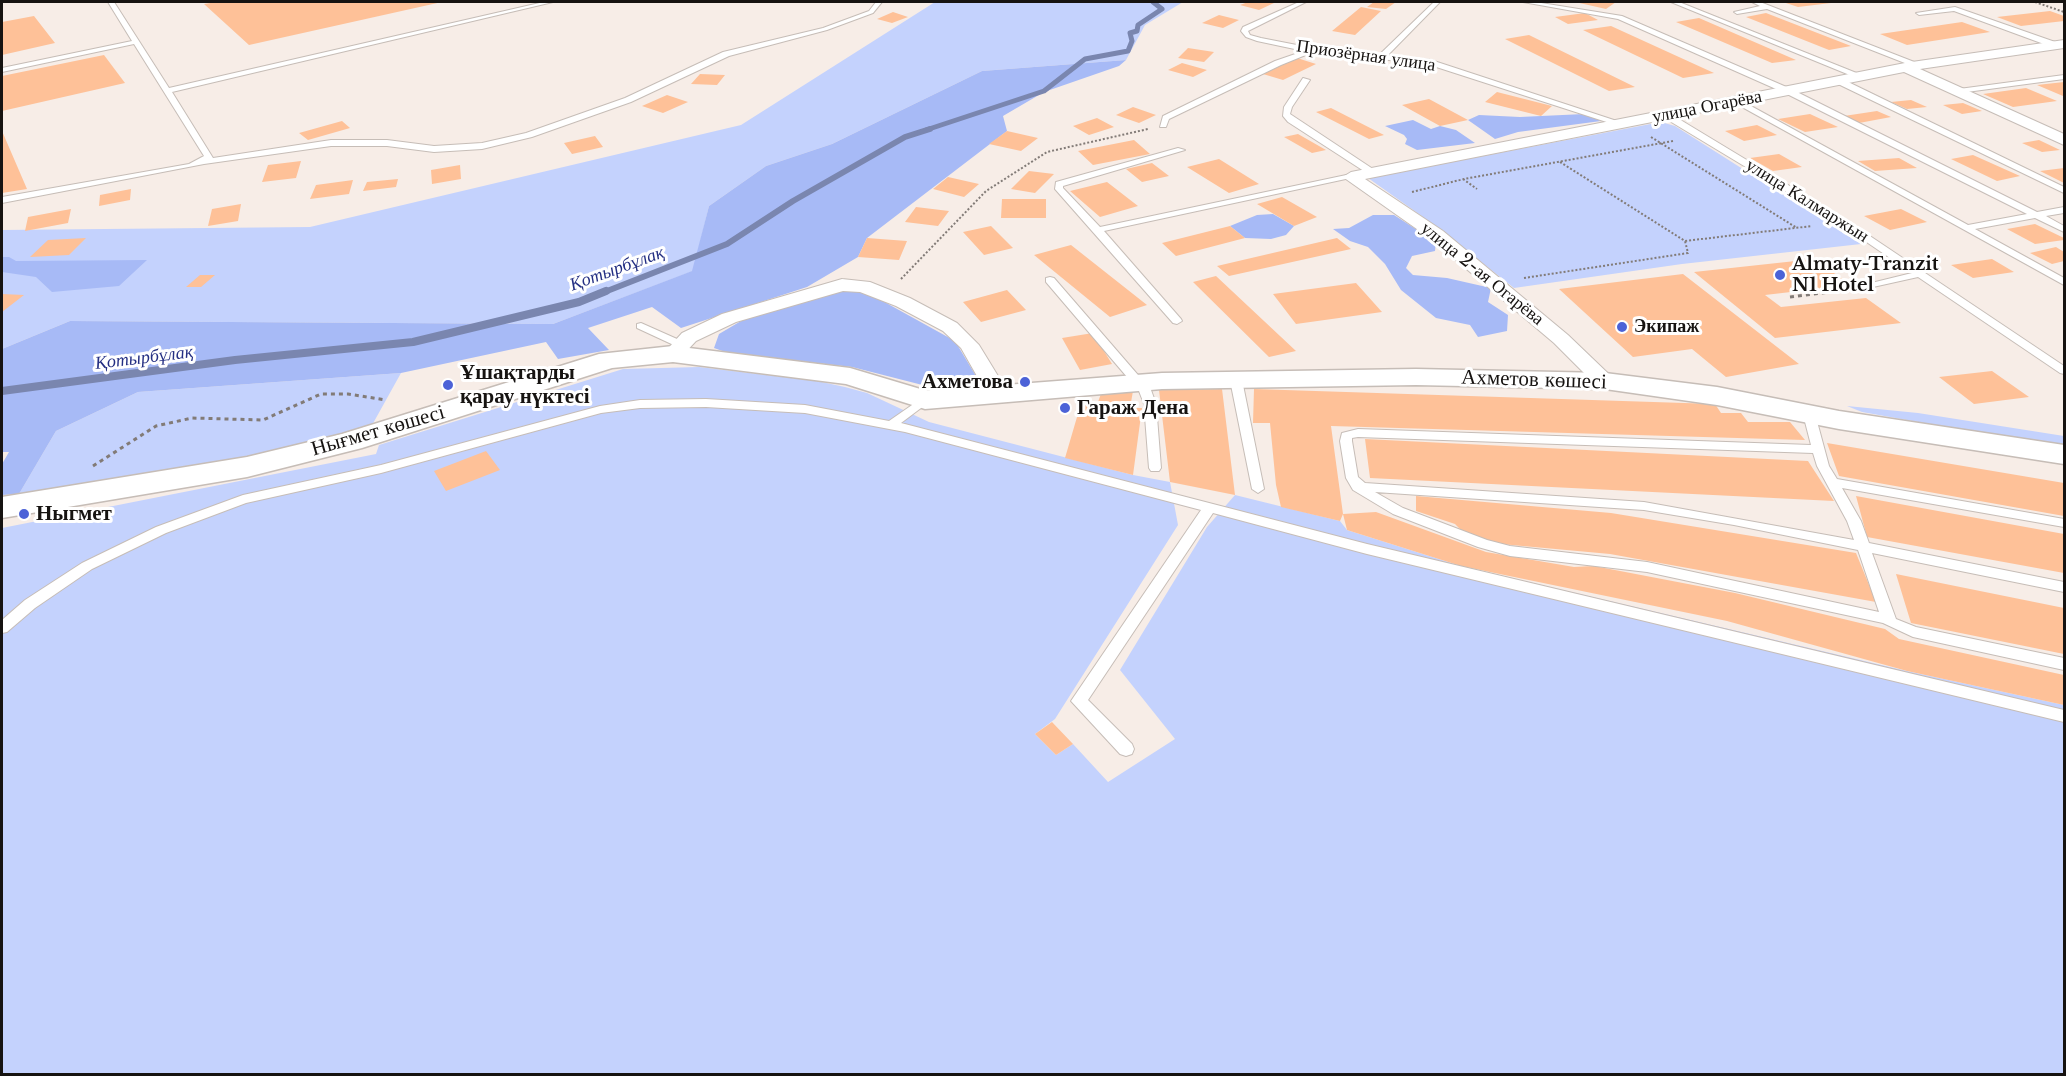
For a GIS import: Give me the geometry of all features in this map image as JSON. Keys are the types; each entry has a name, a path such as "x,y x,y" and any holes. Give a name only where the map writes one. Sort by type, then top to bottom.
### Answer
{"main road":[{"name":"Нығмет көшесі","path":"2,508 247,467 351,441 609,360 678,349 850,376 925,400 998,394"},
{"name":"Ахметов көшесі","path":"998,394 1138,382 1416,377 1605,381 1717,396 1809,414 2064,455"}],"street":[{"name":"улица Огарёва","path":"1352,177 1912,66 2060,45"},
{"path":"1912,66 1959,91 2064,140"},
{"name":"улица 2-ая Огарёва","path":"1352,177 1437,235 1561,339 1605,381"},
{"path":"678,349 689,337 729,318 842,285 863,286 950,327 969,345 998,394"}],"lane":[{"path":"111,2 209,157 203,162"},
{"path":"167,91 550,2"},
{"path":"2,200 203,162 331,143 387,143 434,149 482,146 530,135 628,100 726,54 825,29 871,12 879,2"},
{"name":"Приозёрная улица","path":"1303,2 1245,28 1244,32 1259,40 1312,50 1428,62 1622,124"},
{"path":"1381,57 1437,2"},
{"path":"1526,2 1620,17 1788,91 2064,229"},
{"path":"1674,2 1860,76"},
{"path":"1755,2 1912,66"},
{"path":"1737,12 1770,7"},
{"path":"1919,14 1955,9 2060,45"},
{"path":"2,70 135,42"},
{"path":"1163,125 1166,118 1278,63 1312,50"},
{"path":"1959,91 2064,77"},
{"path":"1306,80 1288,107 1286,114 1291,120 1374,173"},
{"path":"1839,81 2064,190"},
{"path":"1737,102 2064,282"},
{"name":"улица Калмаржын","path":"1666,115 1843,222 2064,371"},
{"path":"1177,321 1059,189 1059,184 1181,150"},
{"path":"1098,230 1352,177"},
{"path":"1967,228 2064,210"},
{"path":"1859,289 1920,274"},
{"path":"1050,279 1145,390 1150,404 1155,468"},
{"path":"641,326 678,349"},
{"path":"1236,380 1258,489"},
{"path":"891,425 925,400"},
{"path":"2,628 30,604 87,566 161,530 243,499 381,469 562,418 640,404 706,403 806,409 891,425 1367,549 2064,716"},
{"path":"1809,414 1823,466 1854,521 1888,619"},
{"path":"1818,449 1351,433 1346,436 1352,478 1358,486 1398,511 1483,544 1510,551 1647,567 1888,619 1900,628 1913,632 2064,664"},
{"path":"1832,482 2064,523"},
{"path":"1358,486 1644,506 1734,521 2064,587"},
{"path":"1126,749 1079,701 1210,507"}],"path":[{"path":"2035,2 2064,12"},
{"path":"885,295 986,191 1047,152 1163,125"},
{"path":"1646,134 1797,228"},
{"path":"1409,194 1464,179 1701,136"},
{"path":"1560,162 1685,241 1843,222"},
{"path":"1514,279 1688,253 1685,241"},
{"path":"1790,297 1859,289"},
{"path":"86,470 156,426 192,418 263,420 321,394 348,394 386,400"}],"shaded area":[{"path":"935,2 1183,2 1145,25 1126,60 982,71 832,144 766,166 709,206 693,271 553,324 70,321 2,349 2,230 310,227 741,125"},
{"path":"1126,60 1119,66 1044,92 1003,116 1007,131 867,238 858,257 807,287 681,328 652,307 588,328 609,350 558,359 546,342 401,373 138,392 56,431 19,494 2,495 2,464 9,452 2,452 2,349 70,321 553,324 692,271 709,206 766,166 832,144 982,71"},
{"path":"1584,114 1601,121 1518,132 1495,139 1468,120 1479,115 1520,117"},
{"path":"1413,120 1431,129 1440,126 1456,130 1475,143 1417,150 1405,144 1407,139 1404,135 1385,126"},
{"path":"1661,122 1675,126 1861,244 1682,264 1514,288 1433,224 1368,178"},
{"path":"1273,214 1294,226 1286,235 1271,239 1245,238 1230,226 1257,215"},
{"path":"1373,215 1394,215 1436,242 1435,251 1412,256 1406,268 1413,275 1447,278 1491,288 1488,302 1508,315 1507,331 1478,337 1470,325 1436,318 1401,290 1385,264 1368,247 1350,241 1333,229 1349,228"},
{"path":"2,257 9,257 16,261 147,260 119,286 52,292 36,277 2,272"},
{"path":"842,288 861,289 955,341 982,386 942,390 852,367 728,353 714,348 719,334 741,321"},
{"path":"699,367 817,381 845,387 867,393 929,422 1133,475 1170,482 1178,525 1055,719 1035,734 1056,755 1073,744 1108,782 1175,739 1120,670 1207,527 1235,495 1340,521 1347,530 1461,566 1907,671 2064,705 2064,1074 2,1074 2,528 376,454 379,445 623,369"},
{"path":"401,373 371,427 241,462 19,494 56,431 138,392"},
{"path":"1847,406 1918,413 2064,436 2064,448 1862,412"}],"building":[{"path":"217,2 442,2 249,45 204,4"},
{"path":"1248,2 1274,3 1259,10 1240,5"},
{"path":"1374,2 1396,2 1386,9 1367,7"},
{"path":"1575,2 1616,2 1606,9"},
{"path":"1783,2 1831,2 1831,3 1798,7"},
{"path":"1361,7 1381,11 1355,35 1332,31"},
{"path":"2050,11 2064,16 2064,21 2021,26 1997,17"},
{"path":"893,12 908,17 892,23 877,19"},
{"path":"1585,13 1598,20 1568,24 1555,17"},
{"path":"1766,13 1851,46 1829,50 1746,17"},
{"path":"1219,15 1239,20 1223,28 1202,23"},
{"path":"34,16 55,43 2,55 2,22"},
{"path":"1699,18 1796,60 1772,63 1676,22"},
{"path":"1962,22 1990,32 1907,45 1880,34"},
{"path":"1611,26 1714,73 1683,78 1583,30"},
{"path":"1529,35 1635,87 1609,91 1505,39"},
{"path":"1188,48 1214,52 1204,62 1178,58"},
{"path":"104,55 125,83 2,111 2,76"},
{"path":"1297,58 1316,64 1283,80 1263,74"},
{"path":"1182,63 1207,70 1193,77 1168,70"},
{"path":"700,74 725,75 717,85 691,84"},
{"path":"2064,82 2063,96 2037,85"},
{"path":"2026,88 2057,101 2013,107 1983,94"},
{"path":"1497,92 1552,106 1541,116 1485,102"},
{"path":"667,95 688,102 663,113 642,106"},
{"path":"1429,99 1468,120 1440,126 1402,105"},
{"path":"1911,100 1927,107 1907,109 1891,102"},
{"path":"1963,103 1982,111 1962,114 1943,105"},
{"path":"1133,107 1156,115 1139,123 1116,115"},
{"path":"1331,108 1384,135 1369,139 1316,112"},
{"path":"1877,111 1891,117 1859,123 1844,116"},
{"path":"1810,114 1838,127 1805,132 1778,119"},
{"path":"1097,118 1114,127 1089,135 1073,126"},
{"path":"342,121 350,128 308,140 299,133"},
{"path":"1757,125 1777,135 1744,141 1725,131"},
{"path":"2,131 27,189 2,193"},
{"path":"1007,131 1038,138 1021,151 989,144"},
{"path":"1298,134 1326,150 1312,153 1284,137"},
{"path":"595,136 603,147 572,154 564,143"},
{"path":"1134,140 1150,154 1093,165 1078,151"},
{"path":"2039,140 2060,150 2042,152 2022,143"},
{"path":"1779,154 1802,167 1773,171 1750,158"},
{"path":"1973,155 2020,176 1997,181 1951,159"},
{"path":"1899,158 1917,168 1875,171 1858,161"},
{"path":"1219,159 1259,184 1229,193 1187,167"},
{"path":"301,161 296,178 262,182 268,165"},
{"path":"1152,163 1169,176 1142,182 1126,169"},
{"path":"460,165 461,179 432,184 431,170"},
{"path":"2064,168 2064,183 2040,171"},
{"path":"1029,171 1054,174 1035,193 1011,189"},
{"path":"948,177 979,184 964,197 933,189"},
{"path":"398,179 396,187 363,191 367,182"},
{"path":"353,180 349,194 310,199 316,185"},
{"path":"1107,182 1138,206 1100,217 1070,191"},
{"path":"131,189 130,200 99,206 100,195"},
{"path":"1282,197 1317,217 1294,226 1257,204"},
{"path":"1002,199 1046,199 1046,218 1001,218"},
{"path":"241,204 238,221 208,226 212,209"},
{"path":"916,207 949,211 938,226 905,222"},
{"path":"71,209 68,223 25,231 28,217"},
{"path":"1901,209 1927,222 1890,230 1864,216"},
{"path":"2035,224 2064,240 2035,244 2007,229"},
{"path":"991,226 1013,248 984,255 963,232"},
{"path":"1230,226 1245,238 1176,256 1162,243"},
{"path":"86,238 69,255 30,257 48,240"},
{"path":"867,238 907,241 899,260 858,257"},
{"path":"1337,238 1351,249 1229,276 1217,266"},
{"path":"1071,245 1147,305 1110,317 1034,255"},
{"path":"2056,247 2064,252 2064,261 2052,264 2030,253"},
{"path":"1814,259 1851,285 1765,295 1781,307 1866,298 1901,323 1775,338 1694,272"},
{"path":"1992,259 2014,272 1973,278 1951,265"},
{"path":"1683,274 1799,364 1726,377 1692,349 1633,357 1559,289"},
{"path":"200,275 215,275 201,287 186,287"},
{"path":"1216,276 1296,351 1269,357 1193,282"},
{"path":"1356,283 1382,312 1296,324 1273,294"},
{"path":"1007,290 1026,310 981,322 963,302"},
{"path":"2,294 24,295 2,312"},
{"path":"1093,333 1112,364 1080,370 1062,338"},
{"path":"1992,371 2029,397 1974,404 1939,377"},
{"path":"1103,388 1133,391 1130,408 1142,408 1133,475 1065,458 1082,400 1098,402"},
{"path":"1222,389 1235,495 1170,482 1159,390"},
{"path":"1254,389 1715,404 1721,413 1741,413 1748,422 1790,422 1805,440 1331,426 1343,514 1340,521 1281,507 1276,485 1270,423 1253,423"},
{"path":"1365,439 1808,461 1834,501 1370,478"},
{"path":"1827,443 2064,483 2064,516 1839,476"},
{"path":"486,451 500,470 446,491 434,471"},
{"path":"1416,496 1611,513 1856,553 1876,602 1610,554 1501,544 1465,534 1455,524 1416,511"},
{"path":"1856,496 2064,534 2064,573 1867,537"},
{"path":"1376,512 1486,552 1574,567 1594,566 1735,593 1885,629 1899,639 2064,675 2064,705 1907,671 1727,621 1461,566 1347,530 1343,514"},
{"path":"1896,574 2064,608 2064,654 1911,623"},
{"path":"1052,722 1073,744 1056,755 1035,734"}],"waterway":[{"name":"Қотырбұлақ","path":"926,130 1044,91 1085,59 1128,51 1132,41 1130,33 1137,31 1138,25 1162,9 1153,2"},
{"name":"Қотырбұлақ","path":"602,293 727,244 793,201 905,137 930,129"},
{"name":"Қотырбұлақ","path":"2,391 235,360 413,342 579,302 606,291"}],"place":[{"name":"Almaty-Tranzit N1 Hotel","path":"1780,275"},
{"name":"Экипаж","path":"1622,327"},
{"name":"Ахметова","path":"1025,382"},
{"name":"Ұшақтарды қарау нүктесі","path":"448,385"},
{"name":"Гараж Дена","path":"1065,408"},
{"name":"Ныгмет","path":"24,514"}]}
